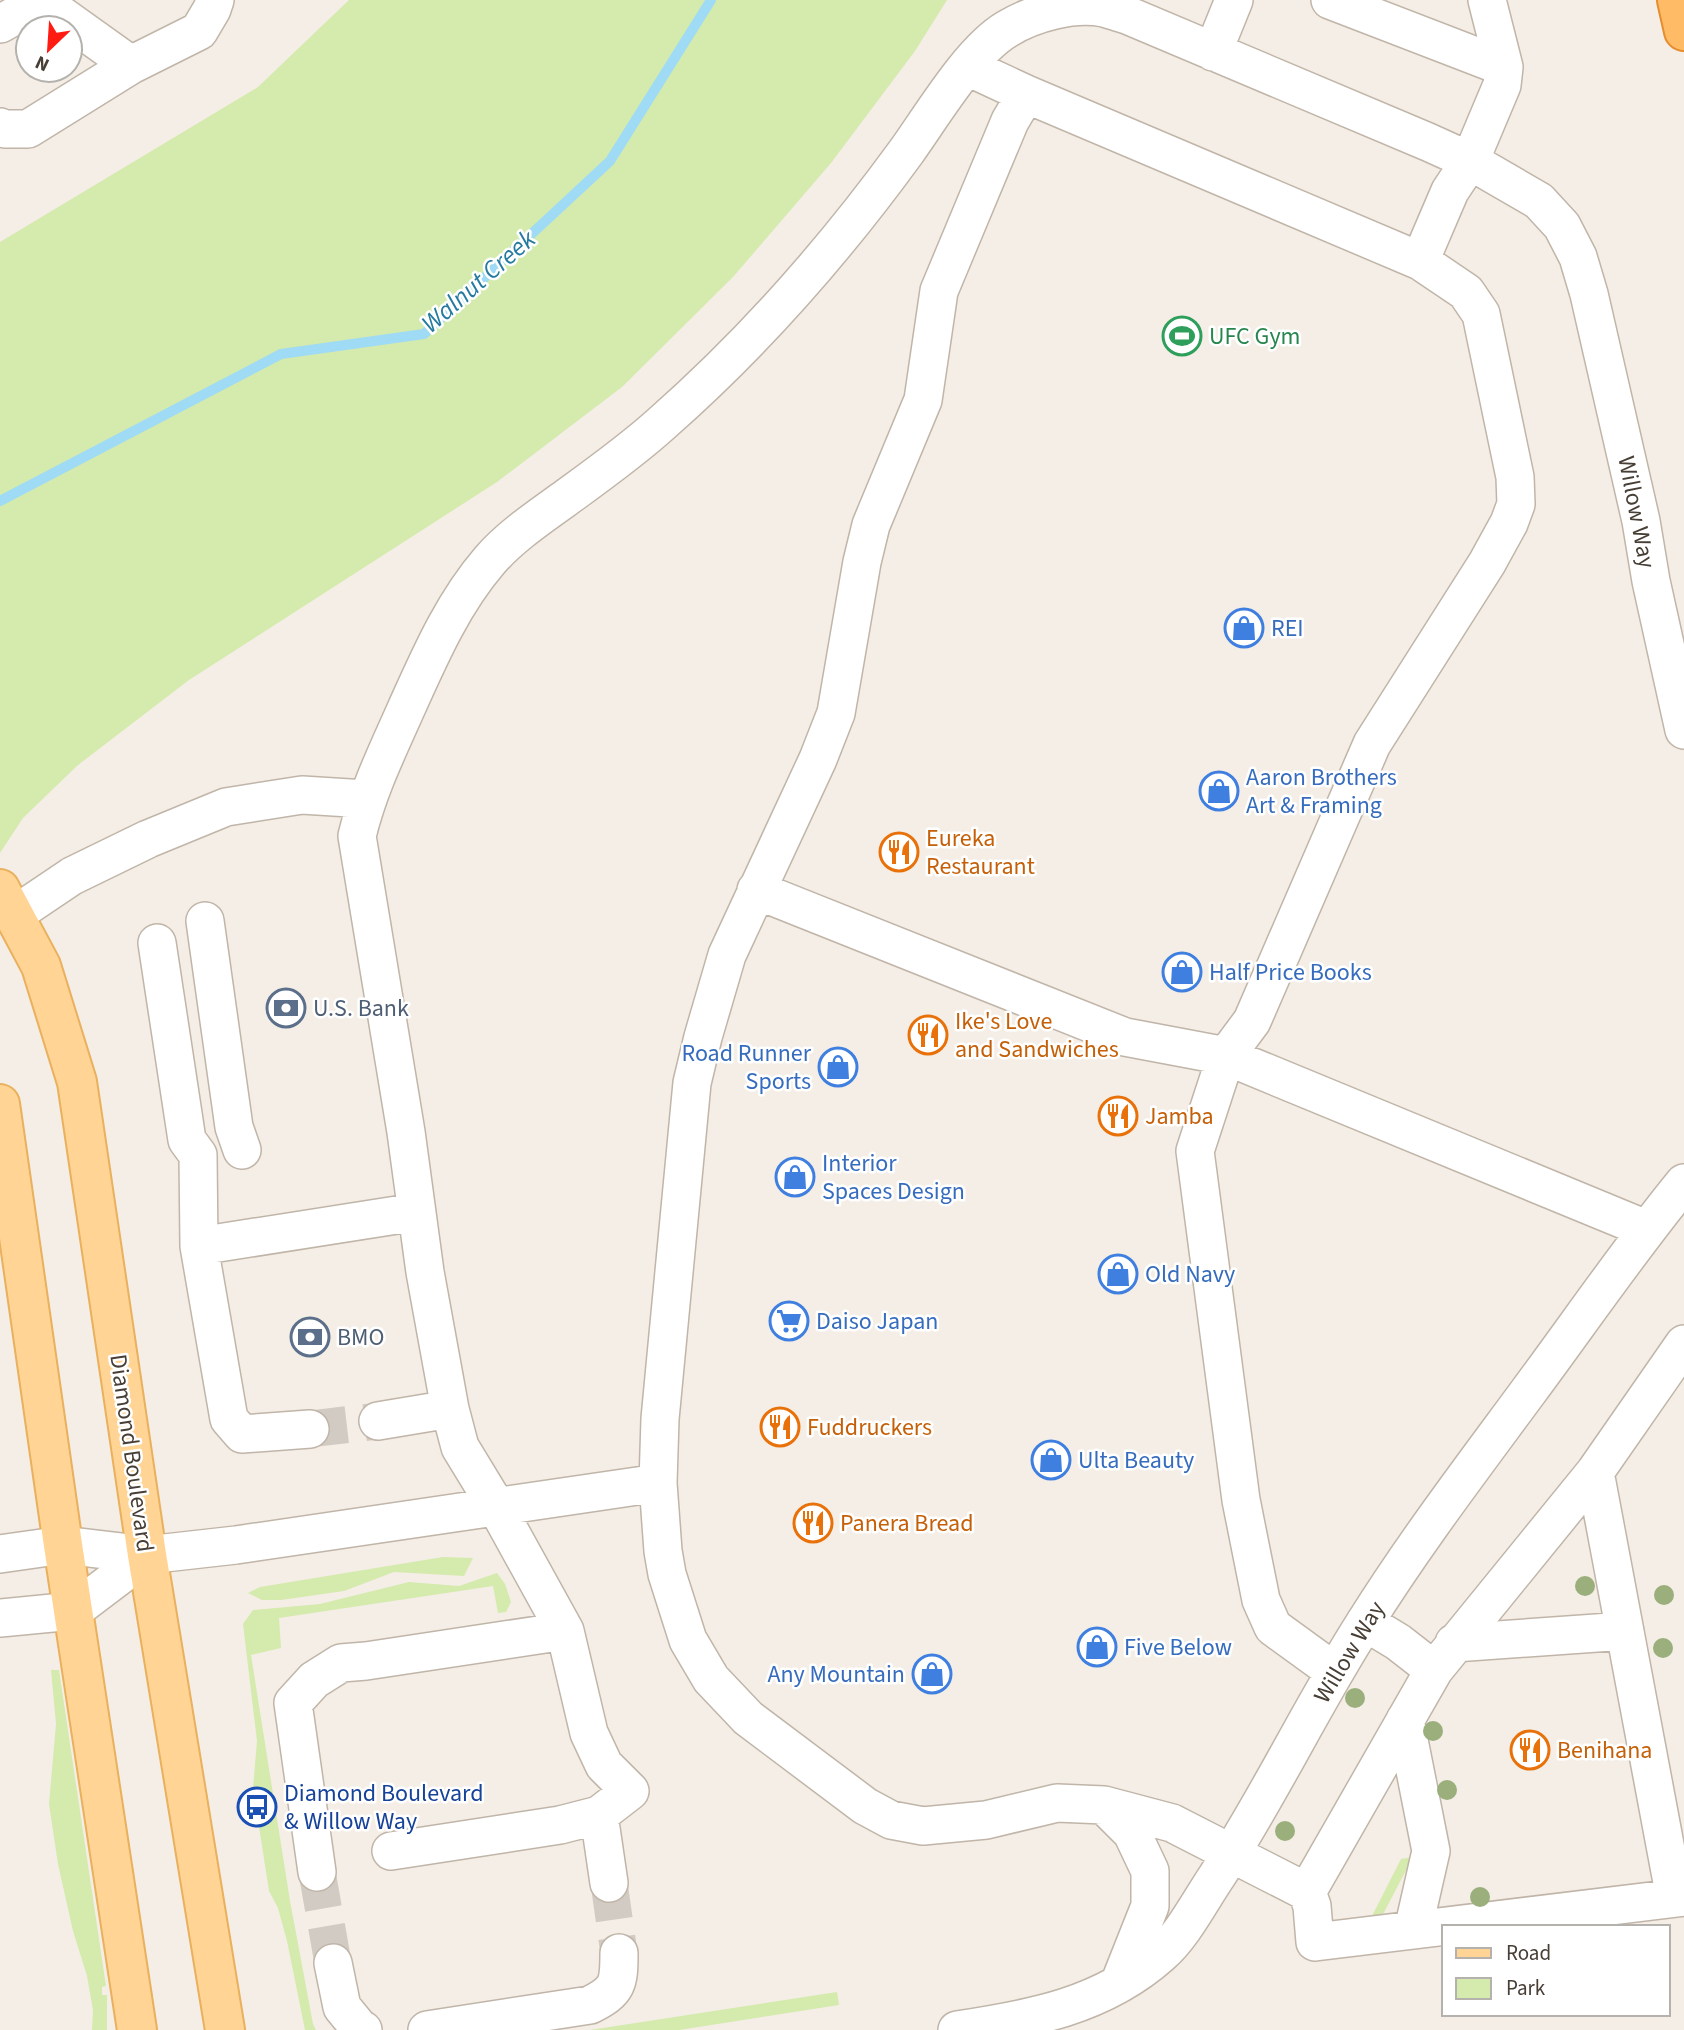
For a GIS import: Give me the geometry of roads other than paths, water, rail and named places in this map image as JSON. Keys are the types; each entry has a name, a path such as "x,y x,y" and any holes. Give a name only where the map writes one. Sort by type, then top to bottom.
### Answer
{"highway":[{"path":"1677,0 1684,31"}],"main road":[{"name":"Diamond Boulevard","path":"7,902 41,966 77,1082 147,1555 225,2030"},
{"path":"0,1104 63,1545 137,2030"}],"street":[{"path":"0,24 41,0 131,65"},
{"path":"0,127 5,130 28,129 131,65 199,31 215,0"},
{"path":"1213,52 1234,0"},
{"path":"1330,0 1503,67"},
{"path":"1420,261 1450,191 1470,161 1502,85 1503,67 1487,0"},
{"name":"Willow Way","path":"599,1815 630,1791 604,1765 589,1733 565,1631 460,1447 450,1409 425,1272 407,1132 357,836 366,799 440,635 490,560 528,525 618,460 662,424 744,346 832,249 968,67 1007,29 1044,7 1103,8 1126,15 1470,161 1539,201 1562,226 1578,257 1589,294 1641,521 1651,581 1684,730"},
{"path":"968,67 1420,261 1466,292 1481,314 1515,477 1516,504 1487,563 1372,744 1252,1021 1226,1056 1195,1151 1241,1500 1261,1600 1273,1627 1335,1672"},
{"path":"1026,94 1010,121 939,291 923,400 872,525 862,562 836,713 818,760 727,955 692,1083 660,1419 658,1483 667,1574 688,1640 711,1679 748,1718 865,1806 891,1820 923,1826 986,1820 1057,1803 1104,1805 1172,1824 1307,1892 1312,1906 1315,1942 1442,1927"},
{"path":"7,902 226,807 302,795 366,799"},
{"path":"756,890 1125,1037 1226,1056 1646,1229"},
{"path":"220,1153 187,1140 181,932 234,1127 220,1153 199,1245 229,1419 242,1434 310,1429"},
{"name":"Willow Way","path":"957,2030 1027,2019 1079,2004 1119,1984 1162,1954 1231,1854 1365,1622 1462,1481 1646,1229 1684,1183"},
{"path":"199,1245 416,1212"},
{"path":"1307,1892 1444,1657 1595,1472 1684,1344"},
{"path":"378,1421 450,1409"},
{"path":"1455,1925 1680,1898 1595,1472"},
{"path":"0,1554 63,1545 147,1555 236,1545 658,1483"},
{"path":"0,1618 73,1611 147,1555"},
{"path":"1365,1622 1398,1642 1444,1657 1625,1631"},
{"path":"317,1872 293,1703 314,1680 341,1662 387,1658 565,1631"},
{"path":"1405,1720 1431,1851 1413,1930"},
{"path":"1104,1805 1132,1833 1150,1871 1150,1906 1119,1984"},
{"path":"391,1851 560,1825 599,1815 608,1883"},
{"path":"427,2030 590,2005 608,1996 619,1981 619,1953"},
{"path":"333,1963 342,2007 363,2030"}],"waterway":[{"name":"Walnut Creek","path":"0,501 281,354 424,334 610,161 711,0"}],"tunnel":[{"path":"310,1429 378,1421"},
{"path":"317,1872 333,1963"},
{"path":"609,1883 619,1953"}],"place":[{"name":"UFC Gym","path":"1182,336"},
{"name":"REI","path":"1244,628"},
{"name":"Aaron Brothers Art & Framing","path":"1219,791"},
{"name":"Eureka Restaurant","path":"899,852"},
{"name":"Half Price Books","path":"1182,972"},
{"name":"U.S. Bank","path":"286,1008"},
{"name":"Ike's Love and Sandwiches","path":"928,1035"},
{"name":"Road Runner Sports","path":"838,1067"},
{"name":"Jamba","path":"1118,1116"},
{"name":"Interior Spaces Design","path":"795,1177"},
{"name":"Old Navy","path":"1118,1274"},
{"name":"Daiso Japan","path":"789,1321"},
{"name":"BMO","path":"310,1337"},
{"name":"Fuddruckers","path":"780,1427"},
{"name":"Ulta Beauty","path":"1051,1460"},
{"name":"Panera Bread","path":"813,1523"},
{"name":"Five Below","path":"1097,1647"},
{"name":"Any Mountain","path":"932,1674"},
{"name":"Benihana","path":"1530,1750"},
{"name":"Diamond Boulevard & Willow Way","path":"257,1807"}]}
